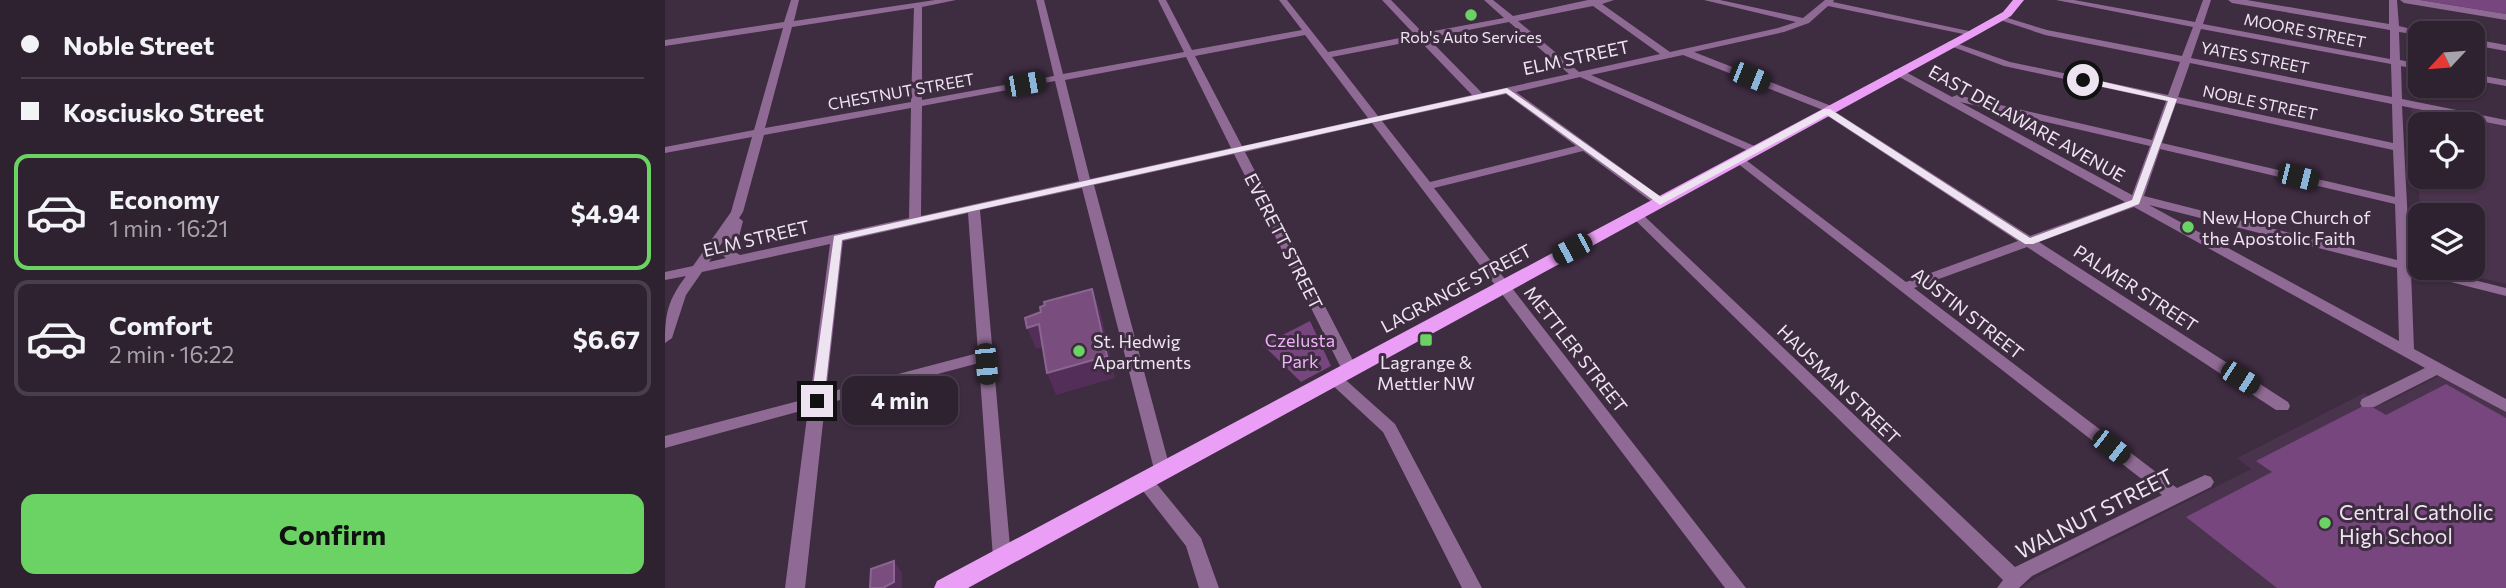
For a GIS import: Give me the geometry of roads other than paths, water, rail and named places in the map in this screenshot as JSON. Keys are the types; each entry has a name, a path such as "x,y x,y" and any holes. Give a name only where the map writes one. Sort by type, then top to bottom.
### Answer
{"main road":[{"name":"LAGRANGE STREET","path":"946,588 1973,33 2012,9 2019,0"}],"street":[{"path":"739,260 728,256 737,212 795,0"},
{"path":"665,43 951,0"},
{"path":"1040,0 1162,472"},
{"name":"EVERETT STREET","path":"1162,0 1238,150 1342,374 1389,428 1472,588"},
{"name":"METTLER STREET","path":"1283,0 1737,588"},
{"path":"1386,0 1480,97"},
{"path":"1488,0 1579,75 1755,150"},
{"path":"1325,55 1593,1 1610,0"},
{"path":"1708,0 1806,21"},
{"name":"MOORE STREET","path":"2060,0 2408,65"},
{"path":"2137,200 2207,0"},
{"path":"2232,0 2408,30"},
{"path":"2393,0 2407,352"},
{"path":"2404,0 2506,17"},
{"path":"1593,1 1668,55"},
{"path":"1828,1 1973,33"},
{"name":"ELM STREET","path":"665,276 1781,30 1806,21 1828,1"},
{"path":"915,221 918,5"},
{"name":"YATES STREET","path":"1999,18 2045,32 2506,123"},
{"name":"CHESTNUT STREET","path":"665,150 1308,32"},
{"name":"NOBLE STREET","path":"1950,44 2007,64 2400,148"},
{"path":"2485,44 2506,48"},
{"name":"PALMER STREET","path":"1685,51 1828,110 2282,406"},
{"name":"EAST DELAWARE AVENUE","path":"1898,72 2137,200 2506,406"},
{"path":"2485,79 2506,83"},
{"path":"1507,90 1660,202"},
{"path":"1940,94 2402,202"},
{"path":"1427,186 1585,147"},
{"name":"AUSTIN STREET","path":"1738,159 2175,496"},
{"path":"1904,287 2137,200 2506,292"},
{"path":"974,208 1002,558"},
{"path":"665,338 677,301 737,212"},
{"name":"HAUSMAN STREET","path":"1636,215 2012,584"},
{"path":"795,588 837,238"},
{"path":"665,442 985,356"},
{"path":"2368,403 2437,368"},
{"path":"1145,482 1194,543 1209,588"},
{"name":"WALNUT STREET","path":"2012,584 2025,570 2205,482"}],"place":[{"name":"Rob's Auto Services","path":"1471,15"},
{"name":"New Hope Church of the Apostolic Faith","path":"2188,227"},
{"name":"Lagrange & Mettler NW","path":"1426,340"},
{"name":"St. Hedwig Apartments","path":"1079,351"},
{"name":"Central Catholic High School","path":"2325,523"}],"park label":[{"name":"Czelusta Park","path":"1300,350"}]}
